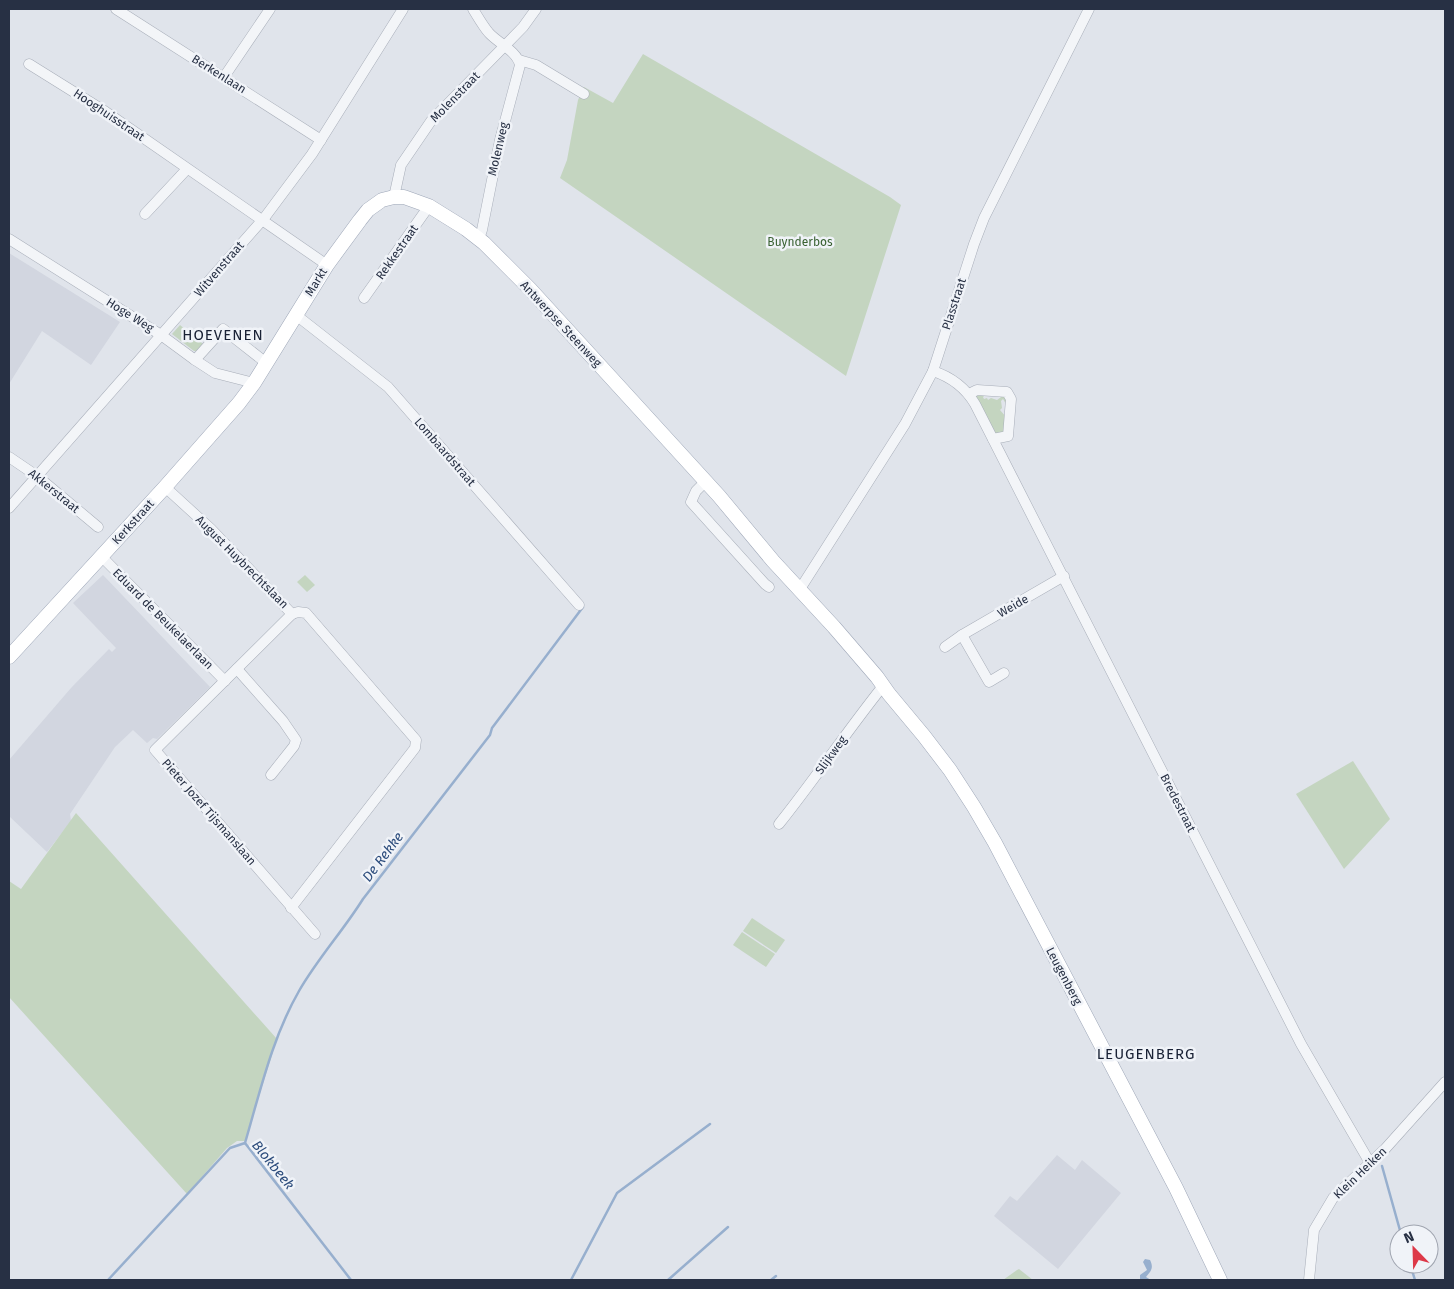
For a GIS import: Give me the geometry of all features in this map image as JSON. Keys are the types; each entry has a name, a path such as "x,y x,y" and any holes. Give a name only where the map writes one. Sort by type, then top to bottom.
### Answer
{"main road":[{"name":"Antwerpse Steenweg","path":"394,197 404,197 440,211 479,239 530,289 800,590"},
{"name":"Markt","path":"254,383 265,362 327,265 368,210 382,200 394,197"},
{"name":"Kerkstraat","path":"9,657 165,487 239,403 254,383"},
{"name":"Leugenberg","path":"800,590 884,686 950,770 987,828 1176,1188 1220,1280"}],"street":[{"name":"Berkenlaan","path":"116,9 321,140"},
{"path":"224,77 270,9"},
{"name":"Witvenstraat","path":"9,508 261,221 298,174 321,140 403,9"},
{"path":"473,9 488,32 519,60 536,65 584,94"},
{"name":"Molenstraat","path":"394,197 401,165 431,121 523,27 536,9"},
{"name":"Plasstraat","path":"800,590 905,424 933,371 984,218 1089,9"},
{"name":"Molenweg","path":"479,239 500,140 520,65 519,60"},
{"name":"Hooghuisstraat","path":"29,64 106,112 327,265"},
{"path":"146,214 187,169"},
{"name":"Rekkestraat","path":"364,298 429,206"},
{"name":"Hoge Weg","path":"9,239 162,335 216,373 254,383"},
{"name":"Lombaardstraat","path":"296,315 388,387 579,605"},
{"path":"195,360 222,329 265,362"},
{"name":"Bredestraat","path":"933,371 944,374 969,394 1064,576 1301,1044 1370,1163"},
{"path":"969,394 976,390 1007,392 1011,399 1008,436 993,439"},
{"name":"Akkerstraat","path":"9,457 37,476 98,527"},
{"path":"705,482 696,491 691,502 769,587"},
{"name":"August Huybrechtslaan","path":"165,487 211,529 292,614 298,612 306,613 416,740 414,748 290,908"},
{"name":"Eduard de Beukelaerlaan","path":"102,557 225,681"},
{"name":"Weide","path":"944,647 1064,576"},
{"name":"Pieter Jozef Tijsmanslaan","path":"292,614 156,750 290,908 315,934"},
{"path":"962,635 989,682 1004,674"},
{"path":"238,669 283,721 296,740 294,746 271,775"},
{"name":"Slijkweg","path":"779,824 884,686"},
{"name":"Klein Heiken","path":"1309,1280 1314,1230 1333,1198 1385,1149 1445,1082"}],"shaded area":[{"path":"9,253 120,322 91,365 42,331 9,384"},
{"path":"103,575 210,687 157,739 153,738 147,743 133,730 115,747 70,814 71,821 47,852 9,816 9,760 71,688 109,649 112,652 116,648 73,603"},
{"path":"1057,1155 1075,1170 1082,1160 1121,1193 1058,1269 994,1216 1010,1196 1017,1201"}],"green space":[{"name":"Buynderbos","path":"643,54 901,205 846,376 560,178 567,160 578,100 584,87 613,103"},
{"path":"180,325 203,344 197,351 194,351 172,334"},
{"path":"986,394 983,397 984,399 987,398 988,400 991,398 997,400 1004,395 1007,399 1006,404 1003,399 1001,401 1002,408 1000,410 1006,417 1005,431 1002,434 996,434 976,396"},
{"path":"305,575 315,585 307,592 297,582"},
{"path":"1353,761 1390,819 1344,869 1296,794"},
{"path":"76,813 277,1039 245,1141 237,1141 227,1148 187,1194 9,997 9,881 21,889"},
{"path":"752,918 785,940 776,953 743,931"},
{"path":"742,932 775,954 766,967 733,945"},
{"path":"1019,1269 1033,1280 1003,1280 1017,1270"}],"water":[{"path":"1145,1259 1150,1260 1152,1265 1146,1277 1151,1280 1140,1280 1140,1275 1147,1270 1143,1262"}],"waterway":[{"name":"De Rekke","path":"245,1143 281,1027 306,979 363,899 490,735 492,728 583,607"},
{"path":"571,1280 617,1193 710,1124"},
{"name":"Blokbeek","path":"108,1280 230,1148 245,1143 351,1280"},
{"path":"1382,1166 1398,1224"},
{"path":"668,1280 728,1227"},
{"path":"1413,1274 1415,1280"},
{"path":"771,1280 776,1276"}],"district":[{"name":"HOEVENEN","path":"223,335"},
{"name":"LEUGENBERG","path":"1146,1054"}]}
